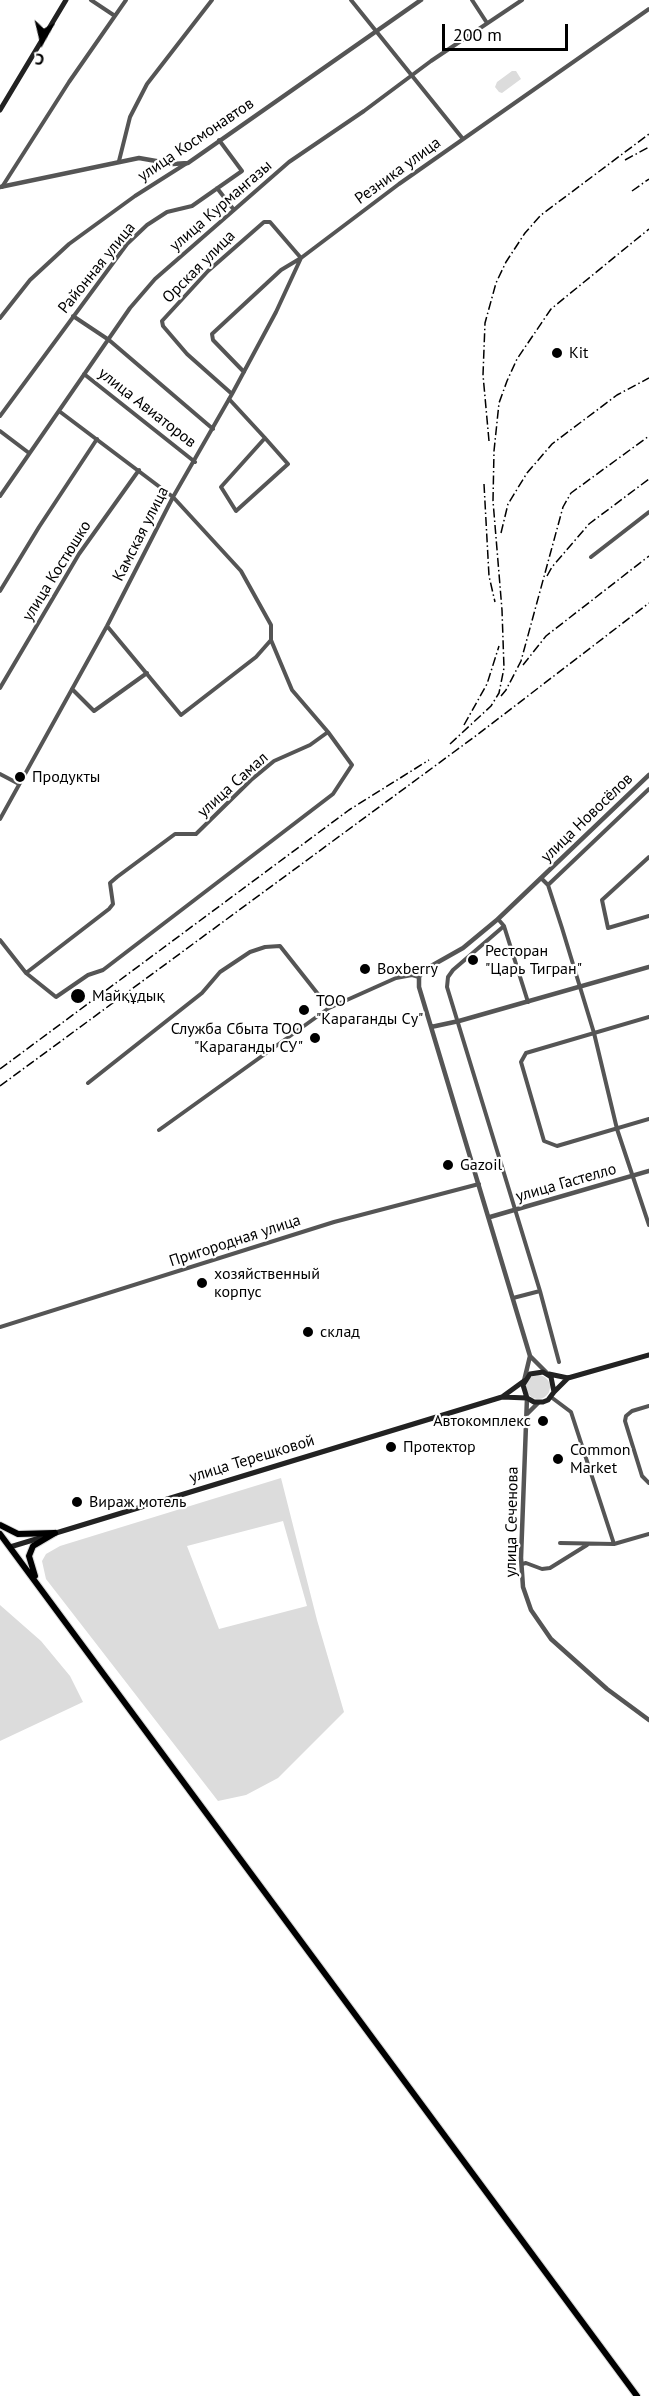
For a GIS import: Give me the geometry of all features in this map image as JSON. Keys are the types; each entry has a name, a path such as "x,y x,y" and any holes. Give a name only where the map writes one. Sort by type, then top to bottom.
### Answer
{"main road":[{"path":"0,110 66,0"},
{"name":"улица Терешковой","path":"10,1547 502,1397 534,1372 567,1378 649,1355"},
{"path":"548,1374 554,1382 553,1394"},
{"path":"538,1403 548,1400 567,1378"},
{"path":"524,1381 523,1390 527,1398"},
{"name":"улица Терешковой","path":"502,1397 527,1398 538,1403"},
{"path":"0,1525 18,1534 55,1533"},
{"path":"39,1584 30,1565 29,1556 33,1546 55,1533"},
{"path":"0,1534 638,2395"}],"street":[{"path":"91,0 115,16"},
{"path":"1,187 126,0"},
{"path":"119,161 130,117 147,84 212,0"},
{"path":"351,0 463,139"},
{"name":"улица Космонавтов","path":"0,318 30,280 69,244 420,0"},
{"path":"472,0 488,23"},
{"name":"улица Курмангазы","path":"0,496 130,308 155,279 289,162 431,61 522,0"},
{"name":"Резника улица","path":"244,372 213,340 212,334 281,270 649,9"},
{"name":"Районная улица","path":"0,416 127,244 147,225 167,212 192,206 242,171 219,140"},
{"path":"1,187 139,158 173,164 188,163"},
{"path":"217,188 234,210"},
{"name":"Орская улица","path":"232,394 188,354 163,326 162,321 208,271 264,222 270,222 301,258"},
{"name":"Камская улица","path":"0,819 107,626 173,497 230,399 276,312 301,258"},
{"path":"72,316 108,340 213,429"},
{"name":"улица Авиаторов","path":"84,374 195,462"},
{"path":"230,399 265,438 288,464 236,511 221,488 265,438"},
{"path":"0,940 26,973 56,997 88,975 103,970 333,794 352,765 328,732 292,690 271,640 271,625 241,571 173,497 59,411"},
{"path":"0,431 29,453"},
{"path":"0,591 97,439"},
{"name":"улица Костюшко","path":"0,688 79,554 139,470"},
{"path":"591,557 649,512"},
{"path":"107,626 181,715 256,657 271,640"},
{"path":"72,689 94,711 147,673"},
{"name":"улица Самал","path":"26,973 110,909 113,904 110,883 117,877 175,834 196,834 251,780 274,761 310,745 328,732"},
{"path":"0,774 19,784"},
{"name":"улица Новосёлов","path":"419,977 424,970 467,945 498,919 649,775"},
{"path":"548,885 648,792 640,784"},
{"path":"649,857 602,900 608,928 649,916"},
{"path":"542,879 548,885 594,1034 617,1129 649,1225"},
{"path":"498,919 504,926 528,1002"},
{"path":"504,926 472,952 448,977 447,987 540,1291 559,1362"},
{"path":"467,945 472,952"},
{"path":"88,1083 202,993 220,972 250,952 265,947 280,946 329,1008"},
{"path":"431,1027 459,1022 649,967"},
{"path":"159,1130 329,1008 396,978 412,975 419,977 419,987 530,1356 548,1374"},
{"path":"649,1017 526,1053 521,1062 544,1141 557,1146 649,1119"},
{"path":"475,1170 501,1165"},
{"name":"улица Гастелло","path":"490,1217 649,1171"},
{"name":"Пригородная улица","path":"0,1327 334,1222 480,1184"},
{"path":"513,1298 540,1291"},
{"path":"524,1381 530,1356"},
{"path":"553,1394 571,1412 614,1544"},
{"name":"улица Сеченова","path":"527,1398 522,1564 523,1587 531,1610 551,1639 607,1689 649,1720"},
{"path":"527,1414 538,1403"},
{"path":"649,1406 632,1411 626,1416 625,1421 642,1476 649,1483"},
{"path":"560,1544 614,1544 649,1534"},
{"path":"522,1564 526,1563 542,1569 550,1568 590,1544"}],"shaded area":[{"path":"512,71 516,71 521,79 502,93 499,92 495,87 497,82"},
{"path":"538,1375 546,1379 550,1387 546,1395 538,1399 530,1395 526,1387 530,1379"},
{"path":"281,1478 317,1620 344,1712 278,1778 246,1795 218,1801 46,1579 42,1561 46,1554 60,1546","holes":["283,1521 307,1606 219,1629 187,1546"]},
{"path":"0,1605 41,1641 70,1676 83,1702 0,1741"}],"railway":[{"path":"489,441 483,375 485,323 496,283 506,262 525,233 541,215 649,134"},
{"path":"625,160 649,147"},
{"path":"632,191 649,179"},
{"path":"450,744 491,706 499,693 504,668 502,610 493,501 494,451 499,403 507,381 517,359 551,309 649,229"},
{"path":"501,533 508,504 527,473 552,444 617,395 649,378"},
{"path":"501,696 521,661 563,507 571,493 649,436"},
{"path":"547,576 589,524 649,479"},
{"path":"484,484 489,576 495,602"},
{"path":"523,665 546,636 649,556"},
{"path":"0,1086 477,735 649,603"},
{"path":"464,725 487,684 499,646"},
{"path":"0,1069 349,810 429,760"}],"place":[{"name":"Kit","path":"557,353"},
{"name":"Продукты","path":"20,777"},
{"name":"Ресторан \"Царь Тигран\"","path":"473,960"},
{"name":"Boxberry","path":"365,969"},
{"name":"Майқұдық","path":"78,996"},
{"name":"ТОО \"Караганды Су\"","path":"304,1010"},
{"name":"Служба Сбыта ТОО \"Караганды СУ\"","path":"315,1038"},
{"name":"Gazoil","path":"448,1165"},
{"name":"хозяйственный корпус","path":"202,1283"},
{"name":"склад","path":"308,1332"},
{"name":"Автокомплекс","path":"543,1421"},
{"name":"Протектор","path":"391,1447"},
{"name":"Common Market","path":"558,1459"},
{"name":"Вираж мотель","path":"77,1502"}]}
